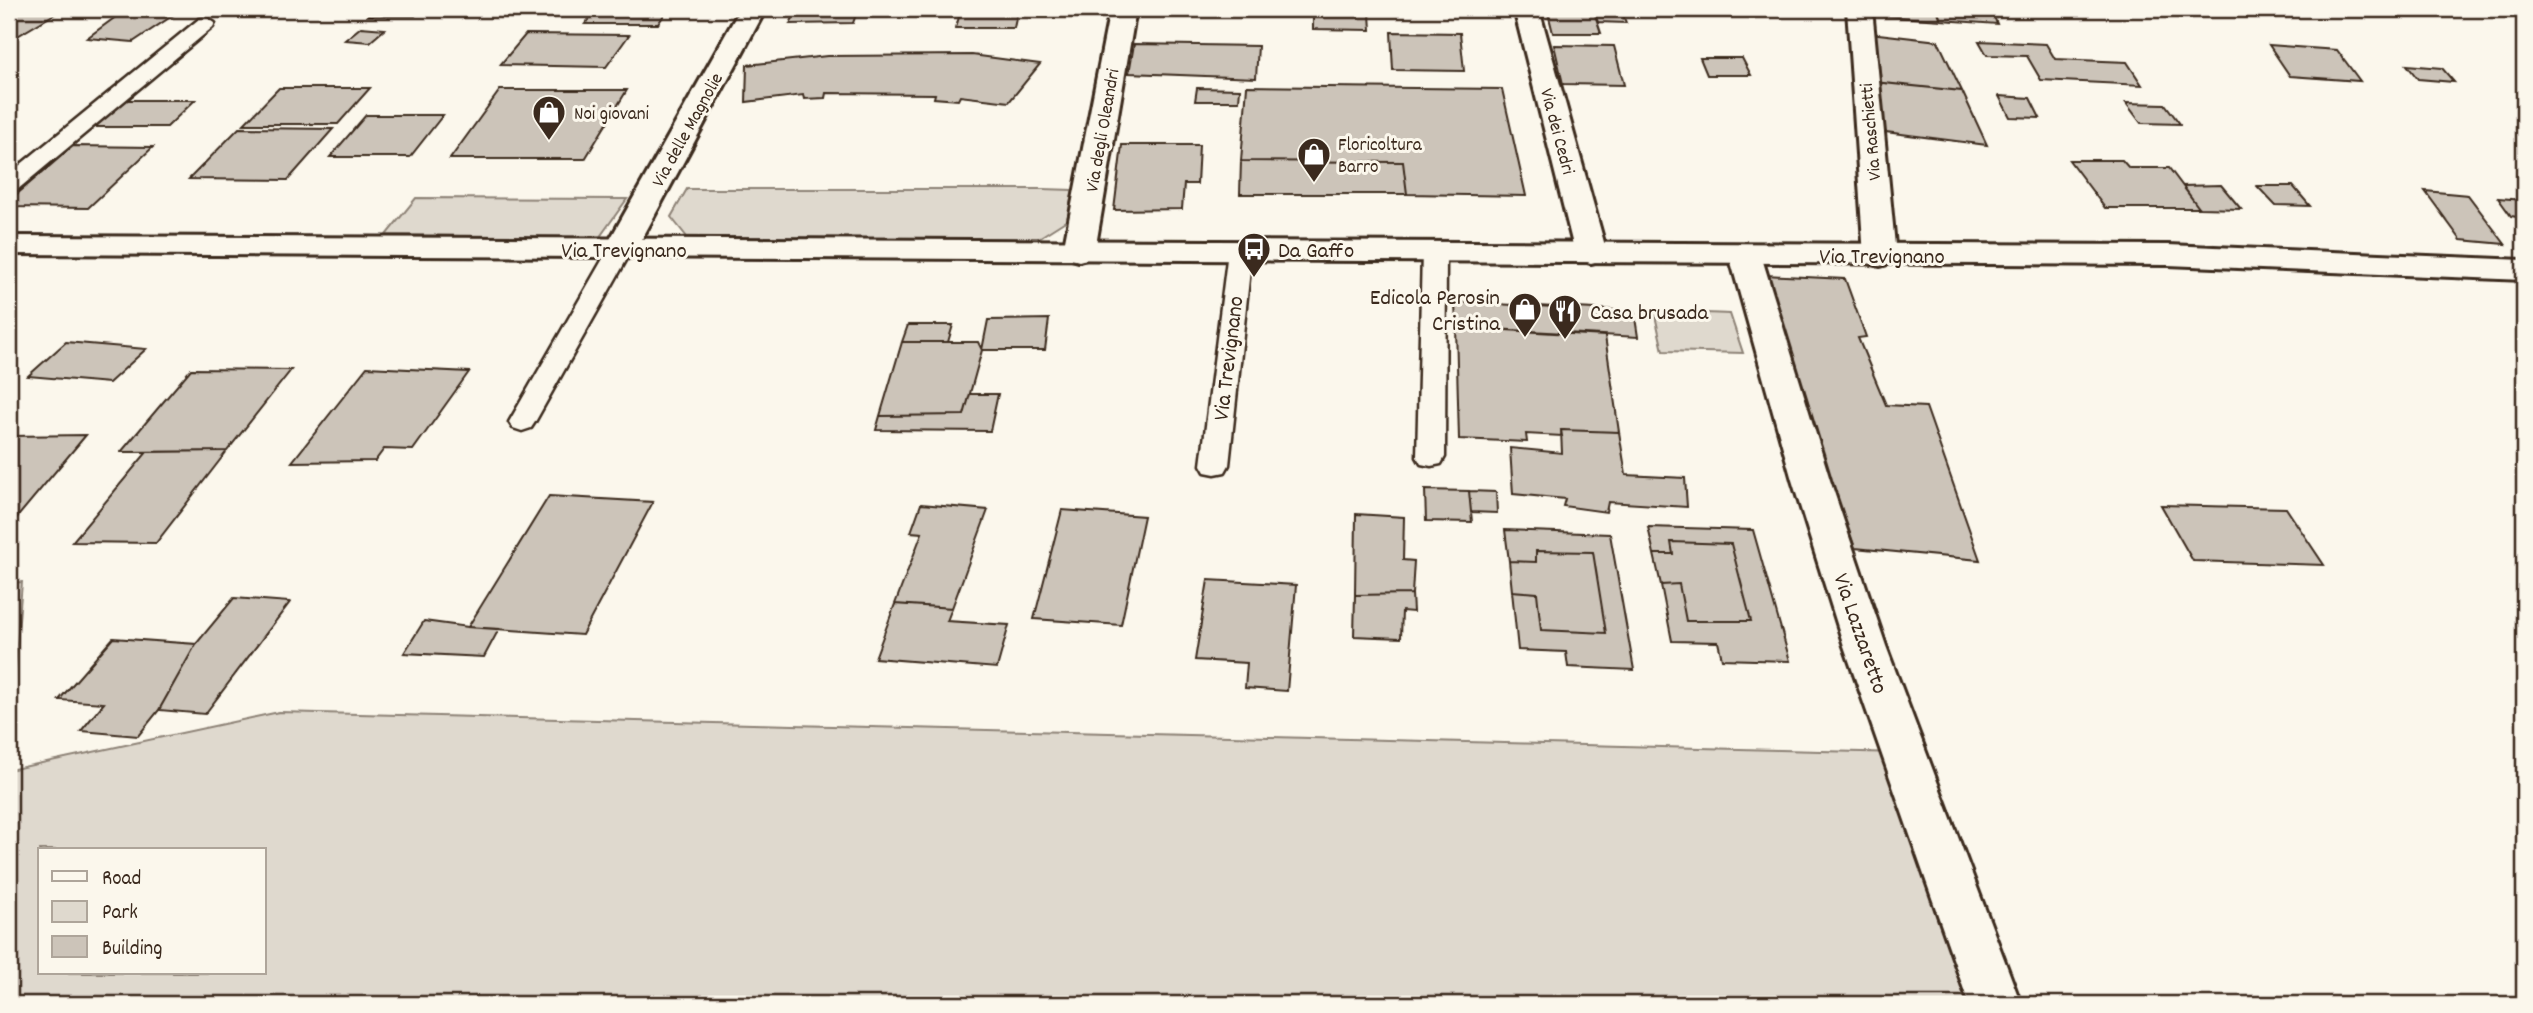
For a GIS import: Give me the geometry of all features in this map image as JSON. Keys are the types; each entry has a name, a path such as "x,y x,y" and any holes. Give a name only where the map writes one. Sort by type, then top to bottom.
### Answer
{"street":[{"name":"Via delle Magnolie","path":"620,250 754,9"},
{"name":"Via degli Oleandri","path":"1079,251 1123,9"},
{"name":"Via dei Cedri","path":"1526,9 1591,253"},
{"name":"Via Raschietti","path":"1859,9 1880,256"},
{"name":"Via Trevignano","path":"9,245 1880,256 2168,255 2524,270"},
{"name":"Via Lazzaretto","path":"1745,255 1811,480 1865,646 1995,1004"}],"lane":[{"path":"9,185 205,23"},
{"path":"522,422 620,250"},
{"name":"Via Trevignano","path":"1215,465 1240,251"},
{"path":"1431,457 1434,252"}],"green space":[{"path":"687,189 1073,190 1067,220 1037,239 687,237 671,217"},
{"path":"416,198 627,199 599,238 386,235"},
{"path":"1654,311 1730,314 1743,353 1663,351"},
{"path":"22,582 9,745 9,583"},
{"path":"279,712 1901,753 1985,1004 9,1004 9,770"}],"building":[{"path":"9,9 63,9 9,41"},
{"path":"65,9 182,9 172,16"},
{"path":"373,9 454,9 418,12 415,16 367,16"},
{"path":"544,9 597,9 590,16 538,16"},
{"path":"597,9 668,9 658,24 585,24"},
{"path":"797,9 858,9 853,23 790,24"},
{"path":"961,9 1018,9 1014,28 956,28"},
{"path":"1262,9 1262,11 1186,11"},
{"path":"1547,9 1593,9 1601,33 1553,33"},
{"path":"1593,9 1621,9 1626,23 1598,22"},
{"path":"1881,9 1937,9 1941,20 1883,16"},
{"path":"1937,9 1991,9 1997,24 1941,20"},
{"path":"121,13 172,16 133,42 87,38"},
{"path":"1313,13 1370,14 1371,30 1313,29"},
{"path":"361,27 385,29 370,42 345,40"},
{"path":"1391,32 1460,33 1464,71 1393,70"},
{"path":"1870,33 1938,41 1962,91 1874,82"},
{"path":"526,34 629,35 606,67 500,65"},
{"path":"1979,41 2046,44 2055,59 2127,62 2142,85 2041,80 2027,56 1987,55"},
{"path":"1134,44 1258,46 1256,78 1129,73"},
{"path":"1554,45 1614,46 1624,85 1563,84"},
{"path":"2269,45 2337,50 2360,81 2290,76"},
{"path":"972,55 1040,64 1009,102 960,96 958,100 934,98 935,94 826,93 825,98 804,99 803,95 746,102 747,65 827,56"},
{"path":"1700,58 1742,58 1751,75 1707,75"},
{"path":"2407,65 2442,68 2454,82 2418,79"},
{"path":"1874,82 1962,91 1987,145 1878,131"},
{"path":"1247,86 1502,89 1526,196 1407,194 1403,162 1241,161"},
{"path":"279,88 370,88 338,124 244,124"},
{"path":"1197,88 1240,89 1239,101 1195,101"},
{"path":"500,90 627,90 585,159 450,159"},
{"path":"1999,96 2030,98 2040,118 2010,117"},
{"path":"116,100 195,100 167,127 87,127"},
{"path":"2126,103 2165,104 2180,124 2141,123"},
{"path":"366,115 443,115 410,157 330,157"},
{"path":"239,128 333,129 288,180 189,179"},
{"path":"1122,145 1199,145 1197,184 1184,184 1182,209 1114,210"},
{"path":"73,146 153,147 88,208 9,207 9,201"},
{"path":"2069,160 2122,160 2129,168 2169,168 2199,208 2105,208"},
{"path":"1241,161 1403,162 1407,194 1240,194"},
{"path":"2221,185 2241,209 2199,208 2183,186"},
{"path":"2257,186 2293,186 2310,206 2275,205"},
{"path":"2425,191 2468,195 2505,244 2461,240"},
{"path":"2498,198 2524,200 2524,218 2511,216"},
{"path":"1765,275 1845,279 1866,337 1858,338 1886,405 1926,407 1980,560 1855,548 1800,400"},
{"path":"1455,302 1634,311 1638,337 1456,327"},
{"path":"1049,319 1045,350 982,350 988,320"},
{"path":"908,325 953,325 948,342 902,342"},
{"path":"1456,327 1605,336 1619,432 1561,430 1562,436 1526,434 1527,442 1459,439"},
{"path":"66,342 146,349 109,383 28,376"},
{"path":"902,342 978,342 982,350 964,415 880,416"},
{"path":"367,367 469,372 413,450 384,449 375,461 292,462"},
{"path":"191,369 291,370 227,451 121,452"},
{"path":"970,394 998,394 990,431 876,430 880,416 964,415"},
{"path":"1561,430 1619,432 1626,475 1685,478 1687,507 1608,502 1606,512 1563,506 1565,499 1513,494 1510,448 1562,453"},
{"path":"86,435 9,527 9,436"},
{"path":"227,451 156,543 72,542 147,452"},
{"path":"1425,490 1469,491 1472,522 1426,521"},
{"path":"1469,491 1496,492 1497,513 1471,512"},
{"path":"549,496 653,502 582,635 468,627"},
{"path":"921,504 988,510 952,608 895,604 922,533 911,532"},
{"path":"2161,505 2286,508 2324,565 2193,561"},
{"path":"1062,510 1144,516 1121,625 1034,619"},
{"path":"1356,514 1404,517 1403,560 1414,561 1412,594 1355,595"},
{"path":"1648,527 1753,530 1790,661 1722,659 1718,642 1672,641 1661,585 1679,584 1686,621 1751,621 1731,544 1671,542 1673,554 1654,554"},
{"path":"1505,530 1610,534 1634,670 1568,667 1566,652 1518,650 1512,591 1537,593 1541,630 1606,633 1593,552 1536,551 1536,562 1509,561"},
{"path":"1671,542 1731,544 1751,621 1686,621 1679,584 1661,585 1654,554 1673,554"},
{"path":"1536,551 1593,552 1606,633 1541,630 1537,593 1512,591 1509,561 1536,562"},
{"path":"1208,580 1296,585 1287,691 1245,688 1247,663 1195,660"},
{"path":"1412,594 1413,612 1402,611 1401,638 1354,636 1355,595"},
{"path":"234,598 290,602 205,714 159,710 196,644"},
{"path":"895,604 952,608 947,621 1009,625 997,668 875,658"},
{"path":"424,621 499,629 484,657 404,653"},
{"path":"113,638 196,644 159,710 138,736 81,731 104,703 59,700"}],"place":[{"name":"Noi giovani","path":"549,142"},
{"name":"Floricoltura Barro","path":"1314,184"},
{"name":"Da Gaffo","path":"1254,279"},
{"name":"Edicola Perosin Cristina","path":"1525,339"},
{"name":"Casa brusada","path":"1565,341"}]}
